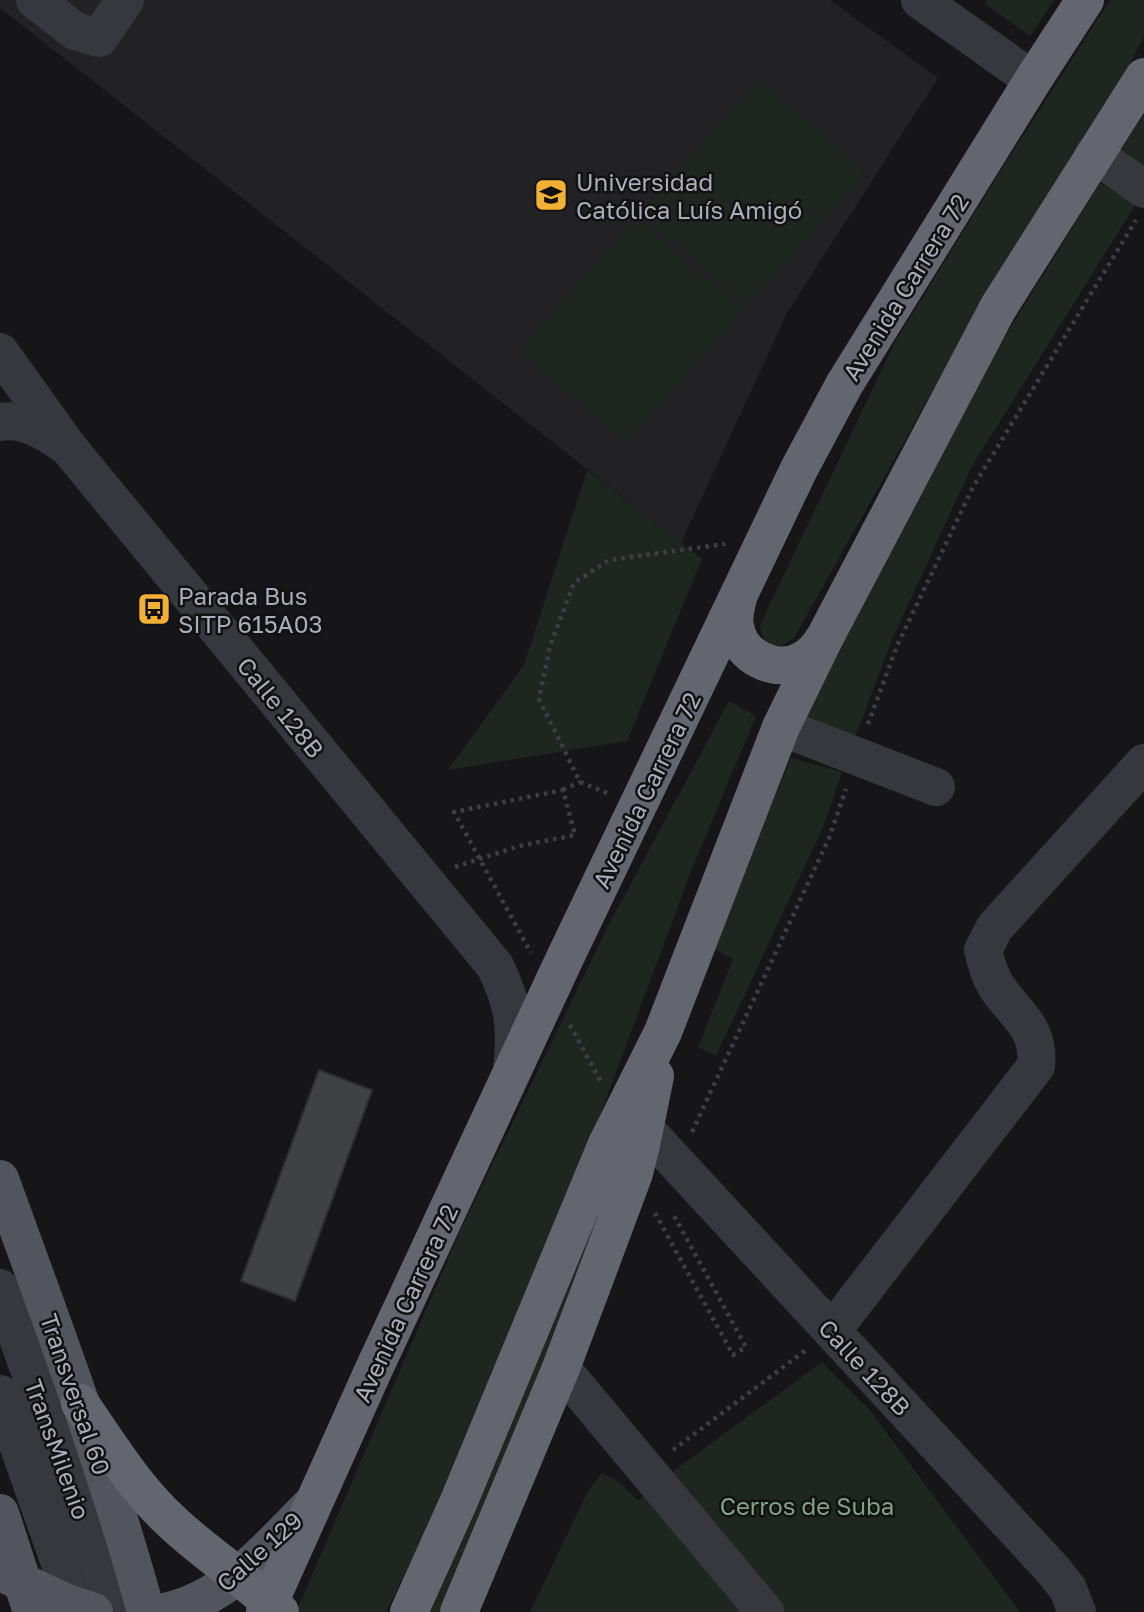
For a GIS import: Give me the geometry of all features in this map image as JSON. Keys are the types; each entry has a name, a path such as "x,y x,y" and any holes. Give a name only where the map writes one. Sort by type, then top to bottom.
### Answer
{"highway":[{"name":"Avenida Carrera 72","path":"265,1612 512,1071 548,960 738,596 799,469 844,385 1033,79 1085,0"},
{"path":"409,1612 459,1501 607,1143 663,1032 781,727 824,639 998,308 1144,78"},
{"path":"738,596 735,626 740,643 752,656 767,664 785,666 802,661 816,651 824,639"},
{"path":"459,1612 561,1368 634,1172 663,1032"},
{"path":"80,1403 127,1470 172,1522 251,1585 279,1612"}],"main road":[{"name":"Transversal 60","path":"0,1179 60,1342 127,1542 146,1612"},
{"name":"Calle 129","path":"165,1612 203,1598 229,1584 313,1503"},
{"path":"0,1513 32,1612"},
{"path":"0,1572 43,1593 94,1612"}],"street":[{"path":"35,0 75,30 99,38 125,0"},
{"path":"920,0 1033,79"},
{"path":"1094,154 1140,204"},
{"name":"Calle 128B","path":"0,352 68,447 495,966 514,1018 516,1035 512,1071"},
{"name":"Calle 128B","path":"0,422 24,423 44,430 68,447"},
{"path":"781,727 936,787"},
{"path":"832,1331 1036,1066 1038,1047 1034,1039 1025,1022 997,988 989,973 983,950 995,927 1144,763"},
{"path":"495,966 523,975 534,975 548,960"},
{"name":"Calle 128B","path":"645,1129 1054,1571 1068,1590 1077,1612"},
{"name":"TransMilenio","path":"0,1288 100,1567 109,1612"},
{"path":"561,1368 765,1612"},
{"name":"TransMilenio","path":"0,1394 61,1566 71,1612"}],"path":[{"path":"651,1227 829,838 897,646 973,487 1140,204"},
{"path":"610,795 580,782 539,699 550,646 575,583 609,560 729,544"},
{"path":"548,960 454,812 563,790 580,782"},
{"path":"422,879 519,846 575,835 563,790"},
{"path":"567,1019 607,1092"},
{"path":"634,1172 733,1355 746,1347 666,1201"},
{"path":"646,1470 832,1331"}],"shaded area":[{"name":"Universidad Católica Luís Amigó","path":"0,0 830,0 938,78 787,313 681,543 0,8"}],"green space":[{"path":"988,0 1054,0 1030,36 985,4"},
{"path":"1110,0 1144,0 1144,36 1105,112 999,273 794,638 777,646 768,643 760,625 895,342"},
{"path":"757,79 865,172 747,307 639,213"},
{"path":"1144,114 1144,176 1116,157"},
{"path":"1100,183 1136,204 971,468 891,642 855,738 805,716 954,419"},
{"path":"635,217 743,310 625,444 517,351"},
{"path":"587,470 702,559 627,741 448,770 524,665"},
{"path":"729,701 756,716 692,869 565,1209 438,1506 386,1612 296,1612 460,1231 608,926"},
{"path":"791,758 842,772 824,825 716,1056 698,1047 733,959 712,948"},
{"path":"592,1224 601,1228 442,1612 421,1612"},
{"name":"Cerros de Suba","path":"822,1362 869,1409 1020,1612 530,1612 588,1491 602,1473 618,1481 638,1501 680,1466"}],"building":[{"path":"319,1070 372,1090 295,1301 241,1281"}],"place":[{"name":"Universidad Católica Luís Amigó","path":"551,195"},
{"name":"Parada Bus SITP 615A03","path":"154,609"}]}
